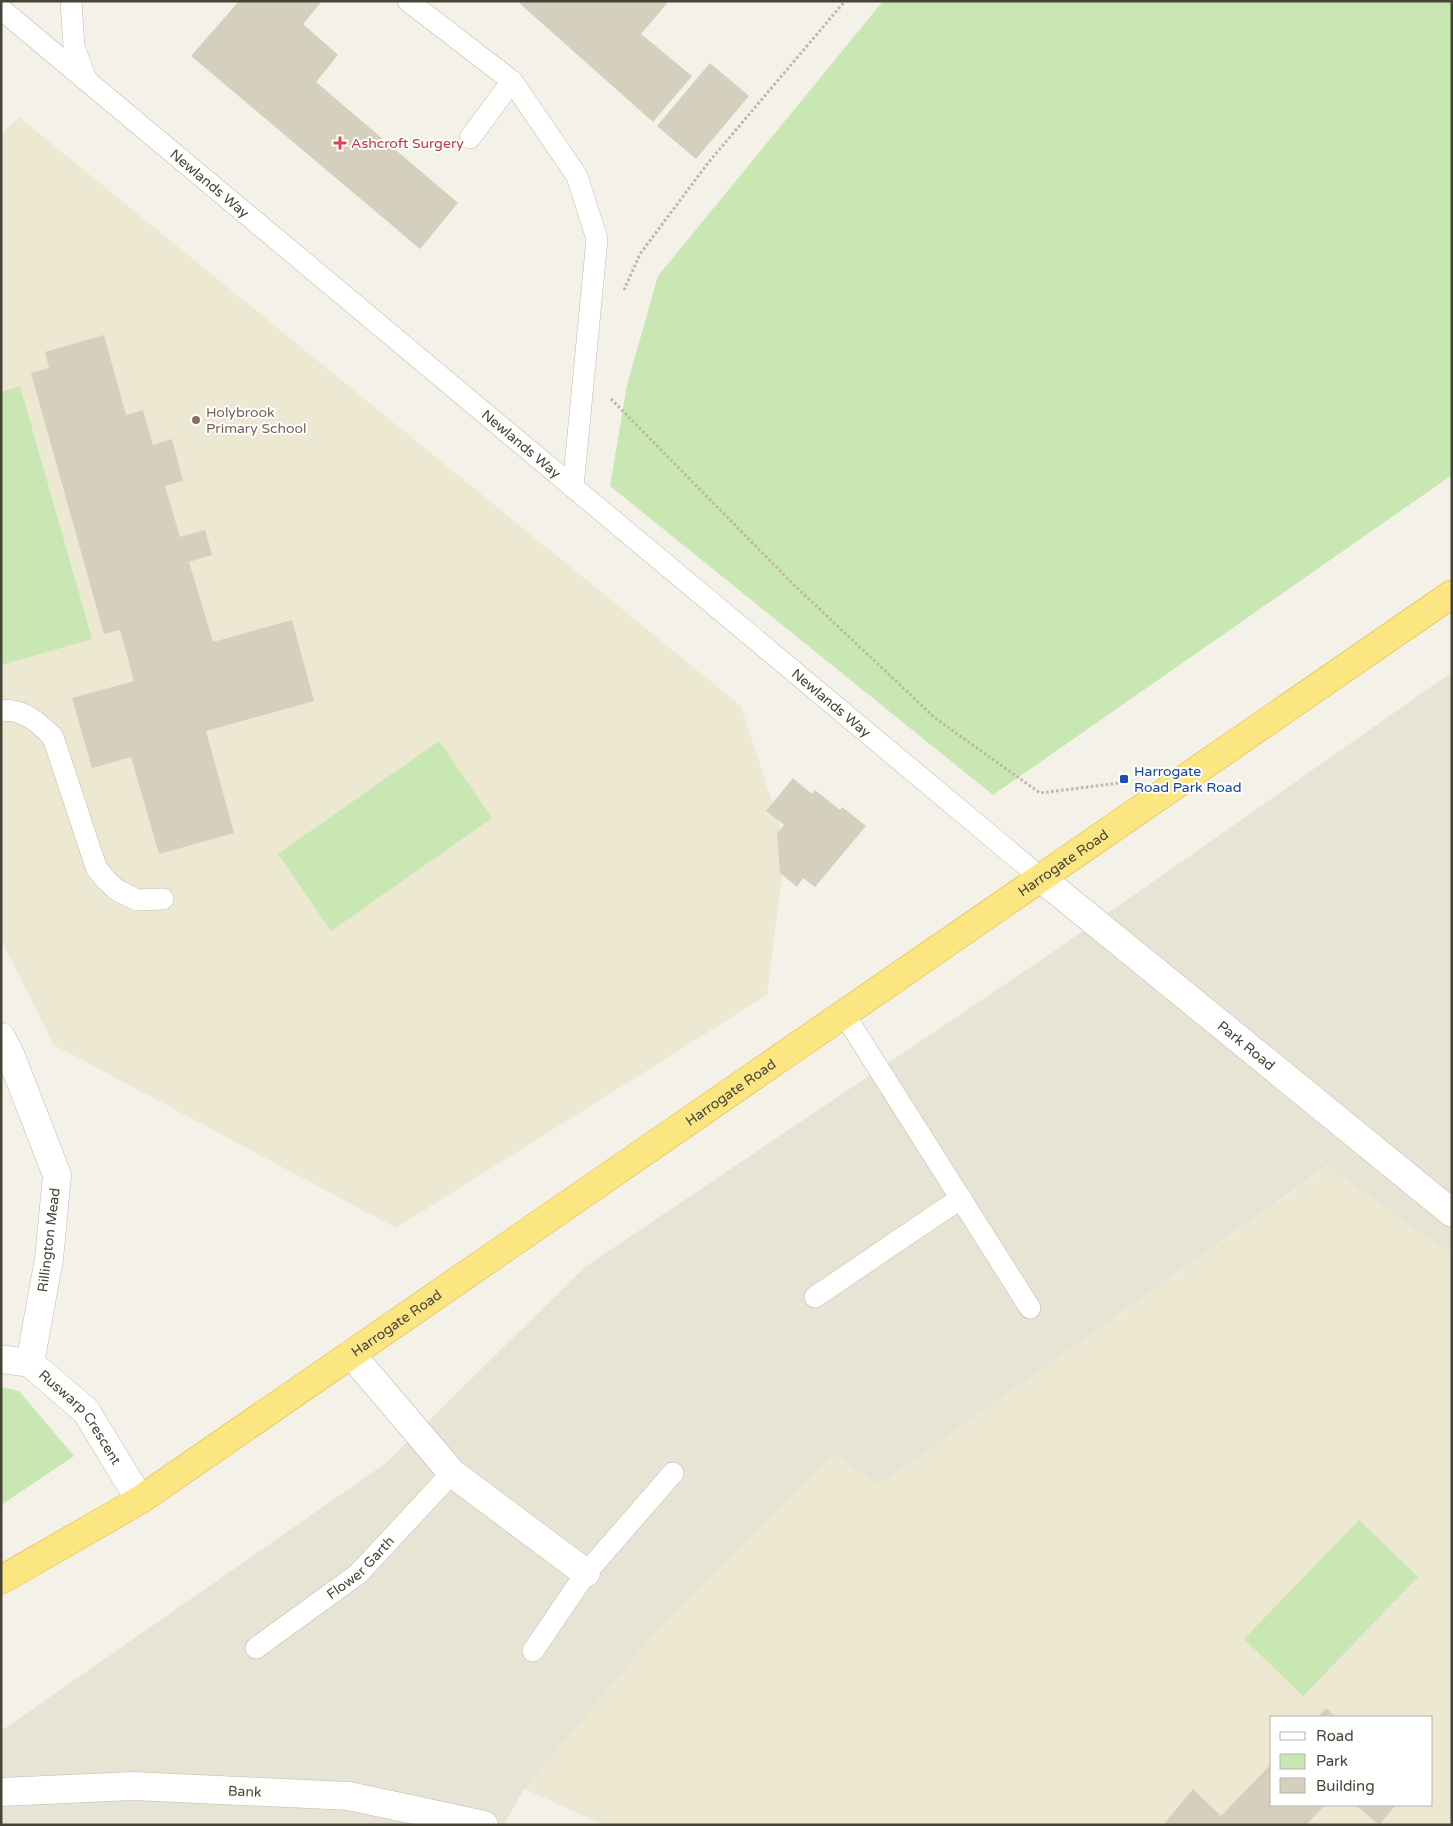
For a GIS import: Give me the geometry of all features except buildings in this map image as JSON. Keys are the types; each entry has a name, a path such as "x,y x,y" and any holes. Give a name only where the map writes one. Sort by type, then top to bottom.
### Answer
{"highway":[{"name":"Harrogate Road","path":"1,1580 140,1500 1452,594"}],"street":[{"name":"Park Road","path":"1041,878 1452,1213"},
{"name":"Rillington Mead","path":"1,1037 10,1054 57,1175 49,1259 30,1363"},
{"path":"352,1354 452,1473 586,1573"},
{"name":"Ruswarp Crescent","path":"1,1359 30,1363 86,1411 140,1500"},
{"name":"Bank","path":"1,1792 133,1786 349,1796 484,1825"}],"lane":[{"path":"70,1 74,48 86,80"},
{"path":"408,1 512,81 577,176 597,239 573,487"},
{"name":"Newlands Way","path":"1,9 1041,878"},
{"path":"470,138 512,81"},
{"path":"1,711 22,713 38,723 53,737 91,852 106,880 117,890 137,900 163,899"},
{"path":"844,1014 1030,1308"},
{"path":"815,1297 960,1198"},
{"name":"Flower Garth","path":"256,1648 358,1574 452,1473"},
{"path":"532,1651 586,1573 673,1473"}],"path":[{"path":"622,294 640,254 708,162 845,1"},
{"path":"605,393 792,583 935,718 1040,793 1131,782 1147,804"}],"shaded area":[{"name":"Holybrook Primary School","path":"19,117 741,706 786,845 767,995 396,1228 54,1045 1,940 1,134"},
{"path":"1452,672 1452,1256 1327,1166 878,1486 524,1789 504,1825 1,1825 1,1731 386,1463 585,1267 1047,956"},
{"path":"1328,1166 1452,1256 1452,1825 604,1825 524,1789 659,1628 835,1453 878,1486"}],"green space":[{"path":"883,1 1452,1 1452,475 993,795 610,486 627,385 658,276"},
{"path":"20,386 92,639 1,665 1,392"},
{"path":"439,741 492,818 331,931 278,854"},
{"path":"1,1387 19,1391 74,1456 1,1505"},
{"path":"1359,1520 1418,1577 1303,1696 1244,1639"}],"place":[{"name":"Ashcroft Surgery","path":"340,143"},
{"name":"Holybrook Primary School","path":"196,420"},
{"name":"Harrogate Road Park Road","path":"1124,779"}]}
